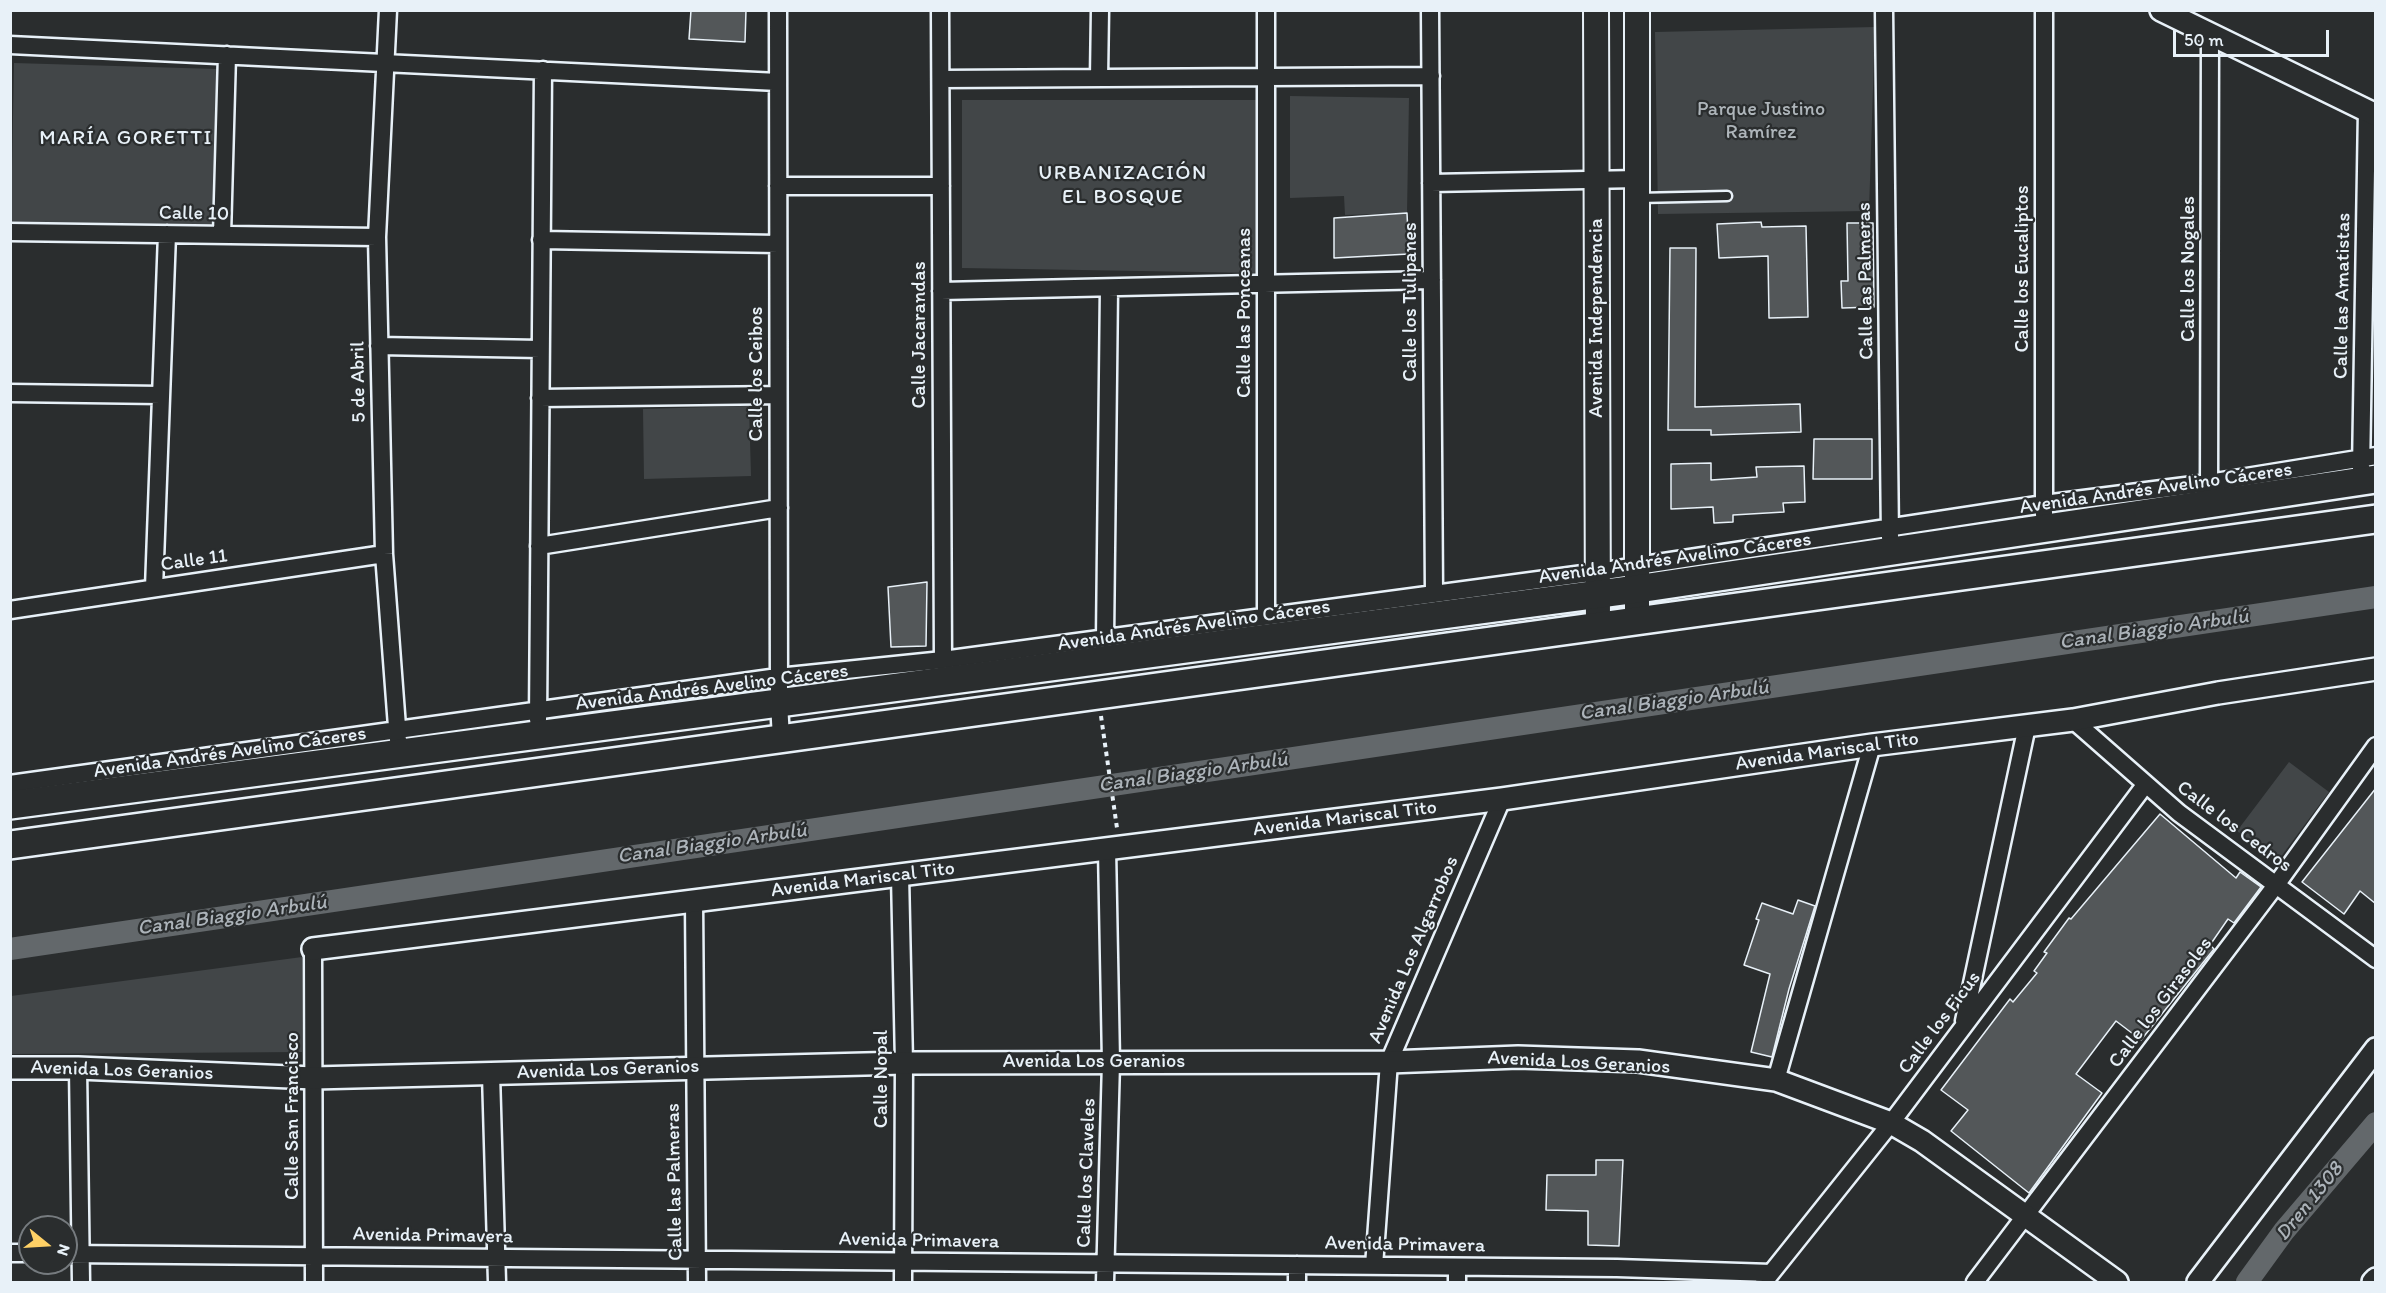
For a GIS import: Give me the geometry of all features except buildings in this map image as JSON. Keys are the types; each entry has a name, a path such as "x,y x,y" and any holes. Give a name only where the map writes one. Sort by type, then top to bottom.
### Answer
{"highway":[{"name":"Avenida Andrés Avelino Cáceres","path":"10,805 398,742 1598,583 2368,469"},
{"path":"10,845 2376,519"}],"main road":[{"name":"Avenida Independencia","path":"1596,10 1598,627"},
{"name":"Avenida Independencia","path":"1636,621 1637,10"}],"street":[{"name":"5 de Abril","path":"388,10 377,237 384,554 398,742"},
{"name":"Calle los Ceibos","path":"778,10 778,690 781,738"},
{"name":"Calle Jacarandas","path":"940,10 943,660"},
{"path":"1099,78 1100,10"},
{"name":"Calle las Ponceanas","path":"1266,10 1266,616"},
{"name":"Calle los Tulipanes","path":"1430,10 1434,593"},
{"name":"Calle las Palmeras","path":"1884,10 1890,539"},
{"name":"Calle los Eucaliptos","path":"2044,10 2044,516"},
{"path":"2161,10 2371,112"},
{"name":"Calle los Nogales","path":"2209,493 2210,34"},
{"path":"10,45 778,82"},
{"path":"222,235 227,55"},
{"path":"538,723 543,70"},
{"path":"941,79 1431,76"},
{"name":"Calle las Amatistas","path":"2368,469 2371,112"},
{"path":"1431,183 1596,180 1638,188"},
{"path":"778,186 941,186"},
{"name":"Calle 10","path":"10,232 377,237"},
{"path":"154,588 167,234"},
{"path":"541,240 778,244"},
{"path":"941,291 1432,280"},
{"path":"1105,638 1109,288"},
{"path":"380,346 540,349"},
{"path":"10,393 161,395"},
{"path":"540,398 778,395"},
{"path":"538,546 778,508"},
{"name":"Calle 11","path":"10,610 384,554"},
{"name":"Avenida Andrés Avelino Cáceres","path":"778,690 943,660 1434,593 1598,583"},
{"name":"Avenida Mariscal Tito","path":"313,949 1502,799 1872,745 2073,720 2218,693 2376,669"},
{"name":"Calle los Cedros","path":"2073,720 2179,813 2376,959"},
{"path":"1962,1028 2027,726"},
{"name":"Avenida Andrés Avelino Cáceres","path":"10,784 398,742"},
{"path":"1776,1080 1872,745"},
{"name":"Calle los Girasoles","path":"1975,1282 2026,1218 2276,885 2376,746"},
{"name":"Calle los Ficus","path":"1767,1278 1892,1122 2145,785"},
{"name":"Avenida Los Algarrobos","path":"1374,1266 1389,1062 1502,799"},
{"name":"Calle los Claveles","path":"1105,1282 1111,1062 1107,849"},
{"name":"Calle Nopal","path":"900,875 904,1063 903,1282"},
{"name":"Calle las Palmeras","path":"694,901 697,1282"},
{"name":"Calle San Francisco","path":"313,949 314,1282"},
{"path":"2198,1282 2376,1049"},
{"name":"Avenida Los Geranios","path":"10,1068 78,1068 314,1078 904,1063 1389,1062 1518,1056 1638,1061 1776,1080 1892,1122 1922,1141 2117,1282"},
{"path":"74,1215 78,1068"},
{"path":"491,1074 497,1282"},
{"name":"Avenida Primavera","path":"78,1254 1374,1266 1457,1275 1767,1278"},
{"path":"1297,1265 1297,1282"},
{"path":"2373,1282 2376,1279"}],"lane":[{"path":"1638,188 1727,196"}],"path":[{"path":"1098,695 1117,829"}],"green space":[{"name":"Parque Justino Ramírez","path":"1875,27 1869,211 1658,214 1655,32"},
{"path":"14,63 217,69 213,229 11,224"},
{"path":"1290,96 1409,98 1407,213 1345,215 1344,196 1290,198"},
{"path":"962,100 1264,100 1259,273 962,268"},
{"path":"749,406 751,476 644,479 643,409"},
{"path":"2289,762 2329,792 2277,862 2237,831"},
{"path":"302,957 302,1052 11,1054 11,996"}],"waterway":[{"name":"Canal Biaggio Arbulú","path":"10,949 2376,597"},
{"name":"Dren 1308","path":"2247,1282 2284,1231 2376,1123"}],"district":[{"name":"MARÍA GORETTI","path":"126,139"},
{"name":"URBANIZACIÓN EL BOSQUE","path":"1123,186"}]}
